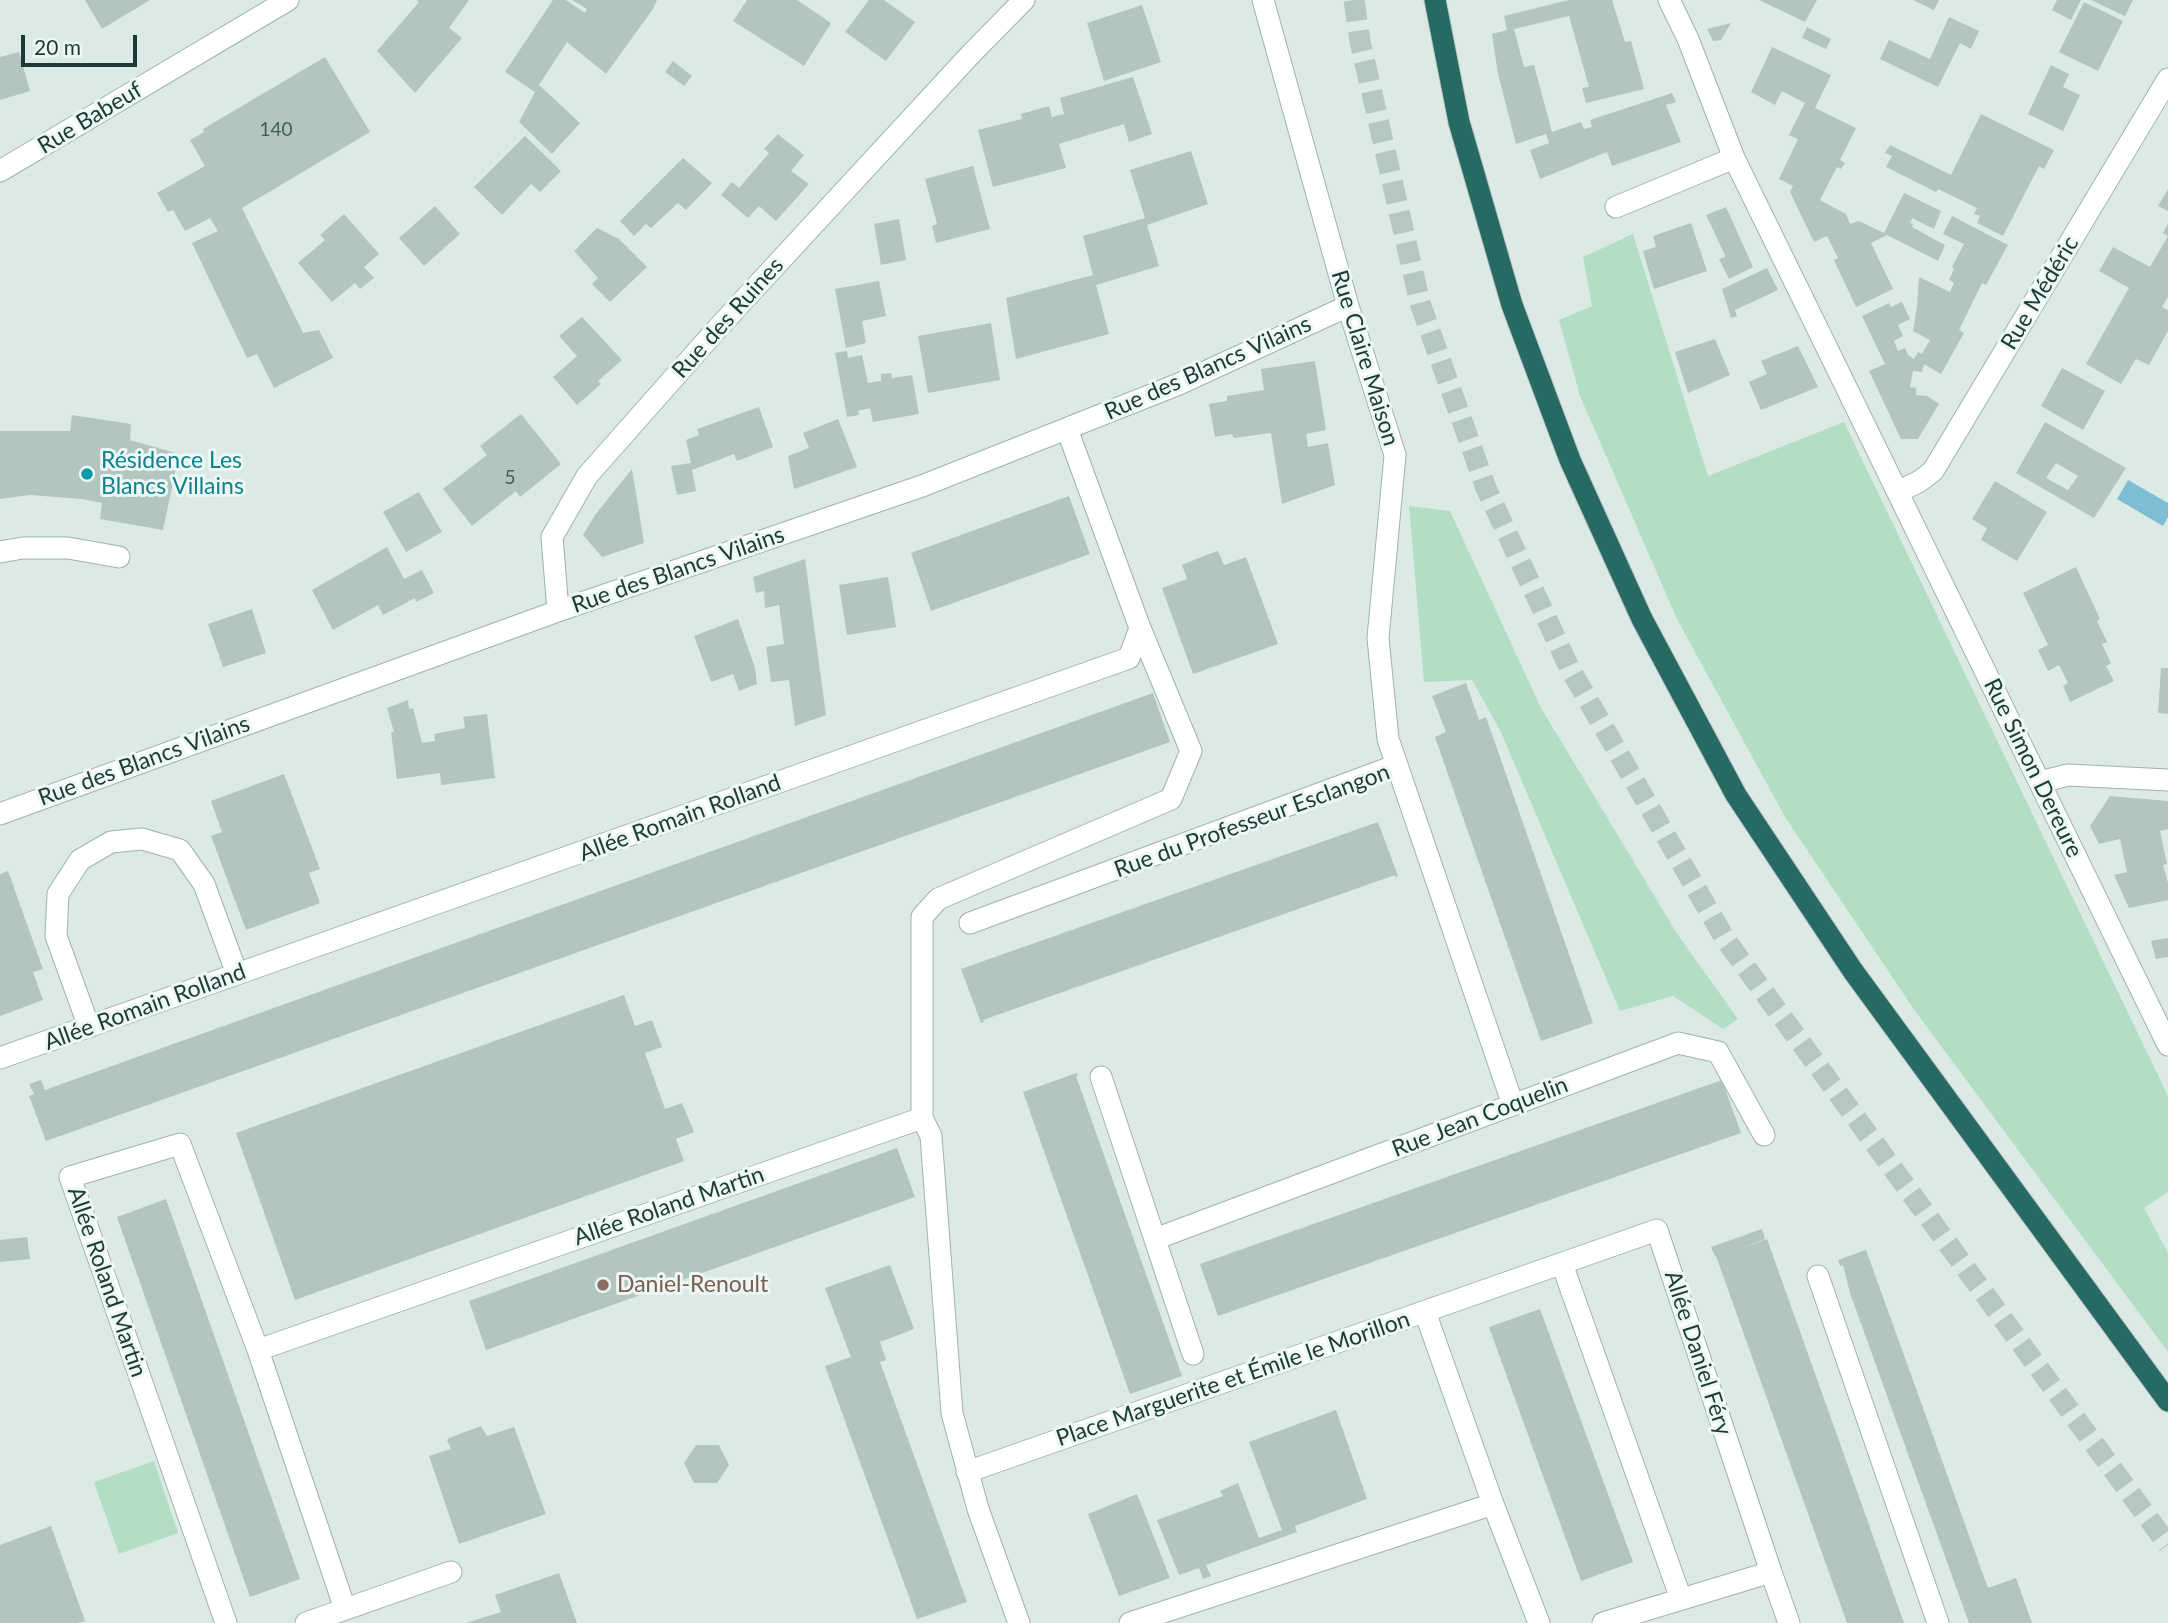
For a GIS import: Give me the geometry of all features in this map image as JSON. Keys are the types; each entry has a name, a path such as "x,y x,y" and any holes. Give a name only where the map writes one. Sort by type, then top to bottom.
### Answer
{"highway":[{"path":"1435,0 1459,122 1511,305 1570,460 1642,620 1736,795 1853,971 2168,1401"}],"street":[{"name":"Rue Babeuf","path":"0,171 288,0"},
{"name":"Rue des Ruines","path":"558,611 552,537 587,476 717,329 1024,0"},
{"name":"Rue Claire Maison","path":"1263,0 1348,306 1395,454 1378,638 1388,738 1397,765"},
{"name":"Rue Simon Dereure","path":"1669,0 1688,39 1734,158 2168,1045"},
{"name":"Rue Médéric","path":"1898,492 1933,471 2168,79"},
{"path":"1616,207 1734,158"},
{"name":"Rue des Blancs Vilains","path":"0,814 558,611 922,486 1179,384 1348,306"},
{"path":"1018,1623 978,1509 951,1413 931,1136 922,1118 922,917 938,899 1171,799 1191,751 1140,628 1067,429"},
{"path":"0,552 23,548 68,548 119,557"},
{"name":"Allée Romain Rolland","path":"0,1058 1129,658 1140,628"},
{"name":"Rue du Professeur Esclangon","path":"970,923 1397,765 1513,1105"},
{"path":"2040,782 2068,775 2168,780"},
{"path":"89,1027 55,936 58,894 80,860 111,842 142,839 180,850 204,884 237,974"},
{"name":"Rue Jean Coquelin","path":"1155,1239 1678,1043 1718,1052 1764,1135"},
{"path":"1101,1077 1193,1354"},
{"name":"Allée Roland Martin","path":"258,1350 922,1118"},
{"name":"Allée Roland Martin","path":"226,1623 70,1177 180,1144 258,1350 345,1609"},
{"name":"Allée Daniel Féry","path":"1425,1312 1657,1230 1789,1623"},
{"path":"1562,1264 1681,1599"},
{"path":"1818,1276 1938,1623"},
{"name":"Place Marguerite et Émile le Morillon","path":"967,1472 1425,1312 1493,1504 1539,1623"},
{"path":"1130,1623 1493,1504"},
{"path":"306,1623 450,1572"},
{"path":"1602,1623 1771,1572"}],"green space":[{"path":"1633,234 1708,476 1844,422 2168,1096 2168,1192 2144,1208 2168,1253 2168,1352 1915,1011 1785,817 1677,619 1580,396 1559,320 1592,306 1583,257"},
{"path":"1409,506 1450,511 1541,708 1678,935 1738,1019 1723,1029 1673,996 1620,1011 1500,730 1472,680 1424,682"},
{"path":"154,1461 178,1533 119,1554 94,1482"}],"water":[{"path":"2128,480 2168,503 2168,517 2163,526 2117,499"}],"building":[{"path":"85,0 150,0 102,29"},
{"path":"416,0 469,0 449,28 462,38 415,93 377,51 419,2"},
{"path":"553,0 566,0 585,13 587,9 572,0 657,0 606,74 567,42 539,85 580,123 552,154 519,122 535,92 505,72"},
{"path":"747,0 797,0 831,23 804,66 733,21"},
{"path":"869,0 884,0 915,22 886,61 845,32"},
{"path":"1569,0 1612,0 1625,42 1631,41 1644,89 1586,103 1582,88 1589,87 1569,16 1514,29 1524,67 1534,65 1552,132 1581,122 1584,129 1592,127 1590,120 1672,93 1676,102 1666,105 1681,142 1612,166 1607,152 1540,179 1530,150 1549,143 1546,134 1516,144 1498,74 1492,34 1507,30 1504,16"},
{"path":"1759,0 1817,0 1805,22"},
{"path":"1913,0 1939,0 1934,10"},
{"path":"2057,0 2081,0 2071,20 2052,10"},
{"path":"2091,0 2133,0 2125,16"},
{"path":"2084,2 2123,21 2098,71 2059,52"},
{"path":"1142,5 1161,62 1104,81 1087,23"},
{"path":"1949,17 1979,31 1971,49 1960,43 1938,87 1880,59 1889,40 1930,59"},
{"path":"1731,23 1721,40 1713,41 1707,29"},
{"path":"1807,27 1831,39 1826,49 1802,38"},
{"path":"1772,47 1831,75 1815,108 1856,128 1840,160 1845,163 1841,169 1837,167 1820,200 1846,214 1850,224 1859,221 1884,233 1904,193 1941,211 1934,229 1913,217 1910,223 1913,224 1912,227 1945,245 1938,261 1887,235 1871,243 1893,289 1856,307 1834,260 1838,258 1827,236 1814,242 1790,192 1793,186 1779,179 1798,139 1789,135 1805,103 1782,91 1775,105 1751,92"},
{"path":"19,52 30,91 0,100 0,57"},
{"path":"325,57 370,132 242,208 303,333 319,330 333,358 274,388 257,354 247,358 192,243 218,231 210,218 185,231 173,210 168,212 157,193 205,166 190,140 204,132 203,129"},
{"path":"673,61 692,76 684,86 665,72"},
{"path":"2051,65 2069,74 2063,87 2080,95 2063,131 2028,114"},
{"path":"1133,77 1152,134 1129,142 1124,124 1059,144 1066,168 993,187 978,130 1022,119 1021,114 1049,106 1052,117 1064,114 1060,98"},
{"path":"1981,114 2054,150 2044,169 2039,166 2003,236 1977,223 1980,216 1974,214 1977,208 1938,189 1936,192 1886,167 1892,156 1885,153 1890,145 1951,175"},
{"path":"778,134 804,155 791,171 809,184 776,221 759,206 748,218 721,195 732,182 739,188 769,153 764,149"},
{"path":"525,136 561,171 540,192 531,184 502,215 474,187"},
{"path":"1191,151 1208,204 1147,225 1159,266 1096,285 1109,334 1016,359 1006,298 1093,275 1083,236 1145,218 1130,170"},
{"path":"683,158 712,183 686,210 678,203 651,228 646,224 634,236 620,221"},
{"path":"973,166 990,229 936,243 932,226 937,224 925,179"},
{"path":"2168,189 2168,211 2158,206"},
{"path":"435,206 460,234 424,266 399,238"},
{"path":"1726,207 1753,267 1729,279 1719,259 1725,255 1706,215"},
{"path":"344,214 379,254 364,267 374,278 360,289 355,283 332,302 298,263 325,240 320,235"},
{"path":"1952,216 2008,245 1986,285 1982,283 1959,330 1964,333 1941,374 1924,364 1922,372 1913,371 1910,387 1916,388 1916,395 1927,396 1939,404 1918,439 1901,439 1869,371 1885,364 1862,316 1889,303 1891,307 1902,302 1910,319 1898,325 1903,336 1894,341 1898,351 1905,348 1908,355 1914,359 1918,352 1922,354 1930,340 1913,331 1919,277 1950,292 1954,283 1949,280 1954,269 1952,267 1964,244 1943,234"},
{"path":"899,219 906,260 881,265 874,224"},
{"path":"1691,223 1707,271 1654,289 1643,251 1656,247 1653,236"},
{"path":"2168,223 2168,236 2163,233"},
{"path":"597,228 619,239 647,267 610,302 592,284 598,278 574,251"},
{"path":"2168,236 2168,297 2162,307 2168,310 2168,331 2149,365 2136,359 2121,384 2086,364 2129,288 2099,271 2113,247 2150,267"},
{"path":"1767,268 1778,290 1735,310 1737,316 1731,318 1722,289"},
{"path":"879,281 886,316 862,321 866,343 846,348 835,289"},
{"path":"582,317 622,360 598,381 601,384 577,405 553,377 577,356 559,336"},
{"path":"991,323 1000,380 928,393 918,336"},
{"path":"1715,339 1730,375 1688,393 1675,352"},
{"path":"1798,346 1818,387 1761,410 1749,382 1767,374 1761,361"},
{"path":"847,351 848,358 862,355 868,383 881,381 881,374 891,373 892,378 912,375 919,414 873,422 870,408 858,411 859,415 847,417 835,353"},
{"path":"1315,361 1326,430 1306,434 1308,447 1328,443 1335,485 1282,504 1271,433 1234,438 1232,434 1215,437 1209,404 1227,401 1227,396 1264,390 1261,369"},
{"path":"2062,368 2105,391 2083,430 2041,406"},
{"path":"759,407 773,447 737,461 734,454 692,470 696,491 677,495 671,466 691,463 686,440 699,435 697,429"},
{"path":"521,414 561,464 520,497 516,491 472,526 443,489 487,455 480,446"},
{"name":"Résidence Les Blancs Villains","path":"72,415 131,424 130,440 179,454 163,530 100,519 102,503 82,499 30,495 0,499 0,431 70,431"},
{"path":"838,419 857,467 794,489 788,456 809,448 803,433"},
{"path":"2045,422 2126,468 2094,518 2016,473","holes":["2056,463 2078,476 2068,490 2046,478"]},
{"path":"632,469 644,543 602,557 583,535 595,515"},
{"path":"1995,481 2047,512 2017,561 1981,540 1987,528 1972,519"},
{"path":"419,492 442,532 406,552 383,512"},
{"path":"1069,496 1090,554 931,611 911,553"},
{"path":"387,547 404,579 422,570 434,593 416,602 415,598 383,615 378,605 333,630 312,590"},
{"path":"1217,551 1224,565 1246,557 1278,644 1193,674 1162,588 1187,579 1182,565"},
{"path":"805,559 826,715 795,726 789,680 771,682 766,647 784,644 779,605 765,608 764,591 756,593 753,577"},
{"path":"2076,567 2100,619 2097,621 2107,642 2102,644 2111,663 2106,666 2114,681 2070,702 2063,686 2068,683 2059,665 2048,671 2038,650 2048,645 2023,593"},
{"path":"888,577 896,627 847,635 839,585"},
{"path":"252,609 266,653 223,667 208,624"},
{"path":"738,619 755,668 757,684 739,691 733,674 711,682 694,636"},
{"path":"2161,668 2168,668 2168,714 2158,713"},
{"path":"1466,683 1479,720 1486,717 1593,1023 1541,1041 1435,737 1446,732 1432,696"},
{"path":"1153,693 1170,742 46,1141 29,1096 34,1094 29,1084 41,1080 45,1090"},
{"path":"408,700 409,709 413,708 422,743 435,741 434,734 465,728 463,717 487,714 495,778 441,785 440,773 397,779 391,732 394,732 387,708"},
{"path":"284,774 320,869 309,873 320,903 246,930 211,836 222,832 211,801"},
{"path":"2110,796 2168,801 2168,829 2160,831 2167,864 2163,865 2168,883 2168,900 2129,908 2114,875 2127,872 2120,839 2099,844 2090,826"},
{"path":"1378,822 1398,876 983,1020 981,1023 961,969"},
{"path":"8,871 43,969 33,972 43,1000 0,1016 0,874"},
{"path":"2168,938 2168,957 2156,959 2151,941"},
{"path":"624,995 635,1026 652,1020 662,1047 645,1053 665,1109 682,1103 694,1132 676,1139 684,1161 295,1300 236,1133"},
{"path":"1077,1073 1182,1376 1130,1394 1023,1092"},
{"path":"1722,1080 1741,1133 1218,1316 1200,1264"},
{"path":"897,1148 915,1197 486,1350 469,1301"},
{"path":"166,1199 300,1579 250,1597 117,1217"},
{"path":"1762,1229 1765,1239 1739,1249 1767,1239 1904,1623 1847,1623 1711,1247"},
{"path":"27,1237 30,1259 0,1262 0,1240"},
{"path":"1866,1250 1988,1588 2016,1578 2032,1623 1969,1623 1850,1293 1843,1265 1840,1266 1838,1260"},
{"path":"890,1265 914,1329 880,1342 886,1360 880,1362 967,1602 917,1619 825,1366 851,1357 825,1288"},
{"path":"1540,1309 1633,1562 1581,1581 1489,1327"},
{"path":"1336,1410 1367,1499 1295,1526 1297,1532 1206,1565 1211,1576 1203,1579 1199,1568 1179,1575 1157,1520 1223,1496 1220,1491 1238,1483 1259,1538 1282,1530 1249,1442"},
{"path":"481,1426 487,1436 514,1427 546,1514 459,1544 429,1456 451,1449 447,1440 449,1438"},
{"path":"696,1445 719,1445 729,1465 717,1483 694,1483 684,1463"},
{"path":"1137,1494 1170,1578 1119,1596 1088,1514"},
{"path":"51,1526 85,1621 0,1623 0,1545"},
{"path":"559,1573 577,1623 466,1623 501,1612 495,1595"}],"tunnel":[{"path":"1354,0 1360,41 1420,303 1486,488 1569,667 1725,939 2168,1545"}],"place":[{"name":"Résidence Les Blancs Villains","path":"87,474"},
{"name":"Daniel-Renoult","path":"603,1285"}]}
